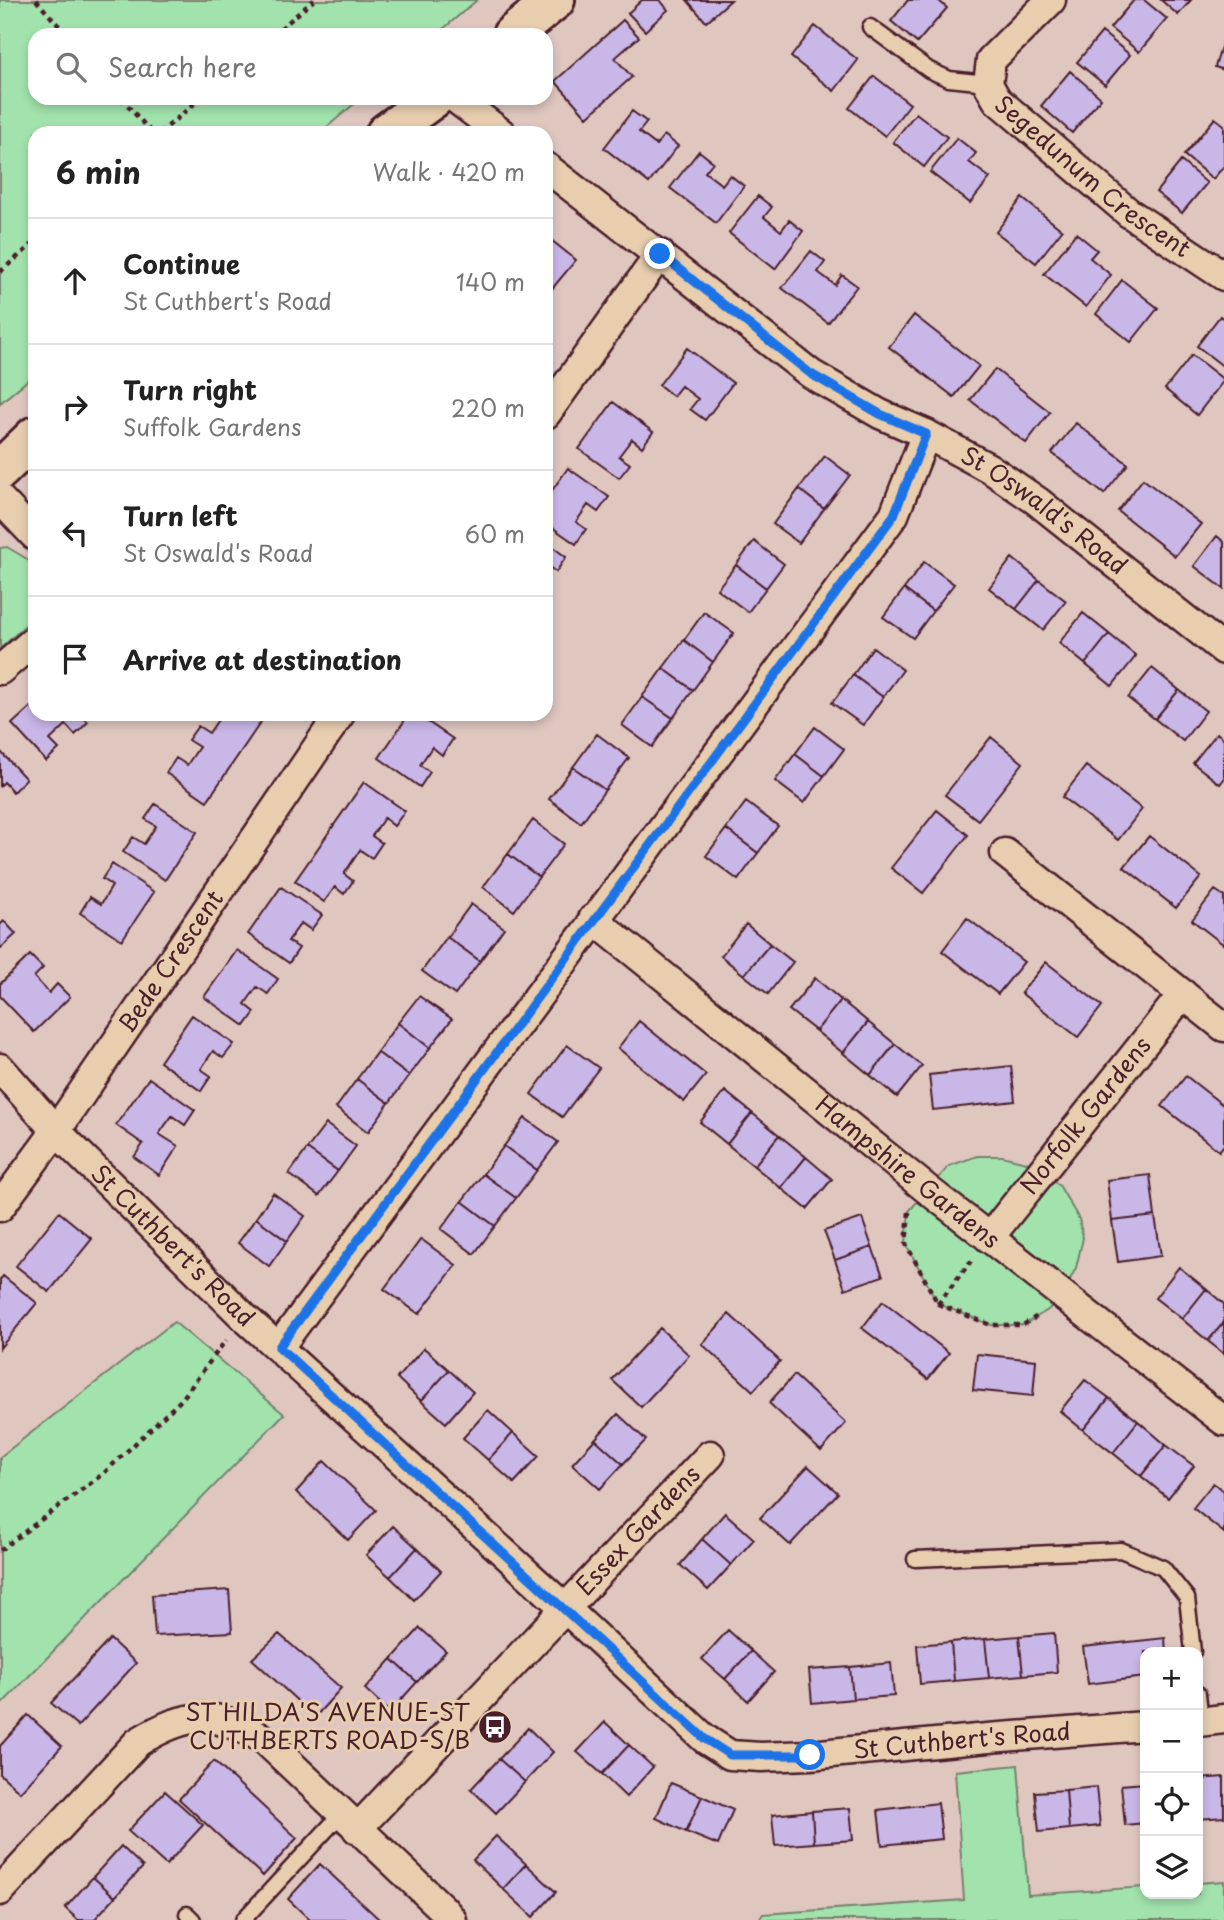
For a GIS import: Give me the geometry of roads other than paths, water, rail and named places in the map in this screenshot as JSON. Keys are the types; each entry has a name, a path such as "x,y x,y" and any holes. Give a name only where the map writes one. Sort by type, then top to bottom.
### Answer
{"street":[{"path":"521,28 555,0"},
{"name":"Segedunum Crescent","path":"1051,0 991,60 988,83 998,100 1129,213 1224,276"},
{"path":"396,126 424,105"},
{"path":"464,105 492,126"},
{"name":"St Oswald's Road","path":"553,172 811,374 880,414 926,434 989,468 1037,501 1224,650"},
{"path":"553,404 660,254"},
{"path":"279,1347 894,515 926,434"},
{"path":"0,470 28,443"},
{"path":"0,499 28,529"},
{"path":"0,670 28,646"},
{"name":"Bede Crescent","path":"0,1207 56,1131 335,721"},
{"path":"1005,853 1224,1027"},
{"name":"Hampshire Gardens","path":"593,919 928,1190 1224,1421"},
{"name":"Norfolk Gardens","path":"989,1238 1183,994"},
{"name":"St Cuthbert's Road","path":"0,1068 56,1131 244,1317 705,1739 730,1755 810,1755 1140,1726"},
{"name":"Essex Gardens","path":"349,1821 566,1609 710,1455"},
{"path":"0,1891 138,1742 166,1725 207,1717 241,1726 265,1741 452,1920"}],"lane":[{"path":"870,27 929,70 949,79 988,83"},
{"path":"915,1559 1121,1550 1163,1568 1187,1598 1193,1647"},
{"path":"243,1920 349,1821"}],"place":[{"name":"ST HILDA'S AVENUE-ST CUTHBERTS ROAD-S/B","path":"495,1727"}]}
